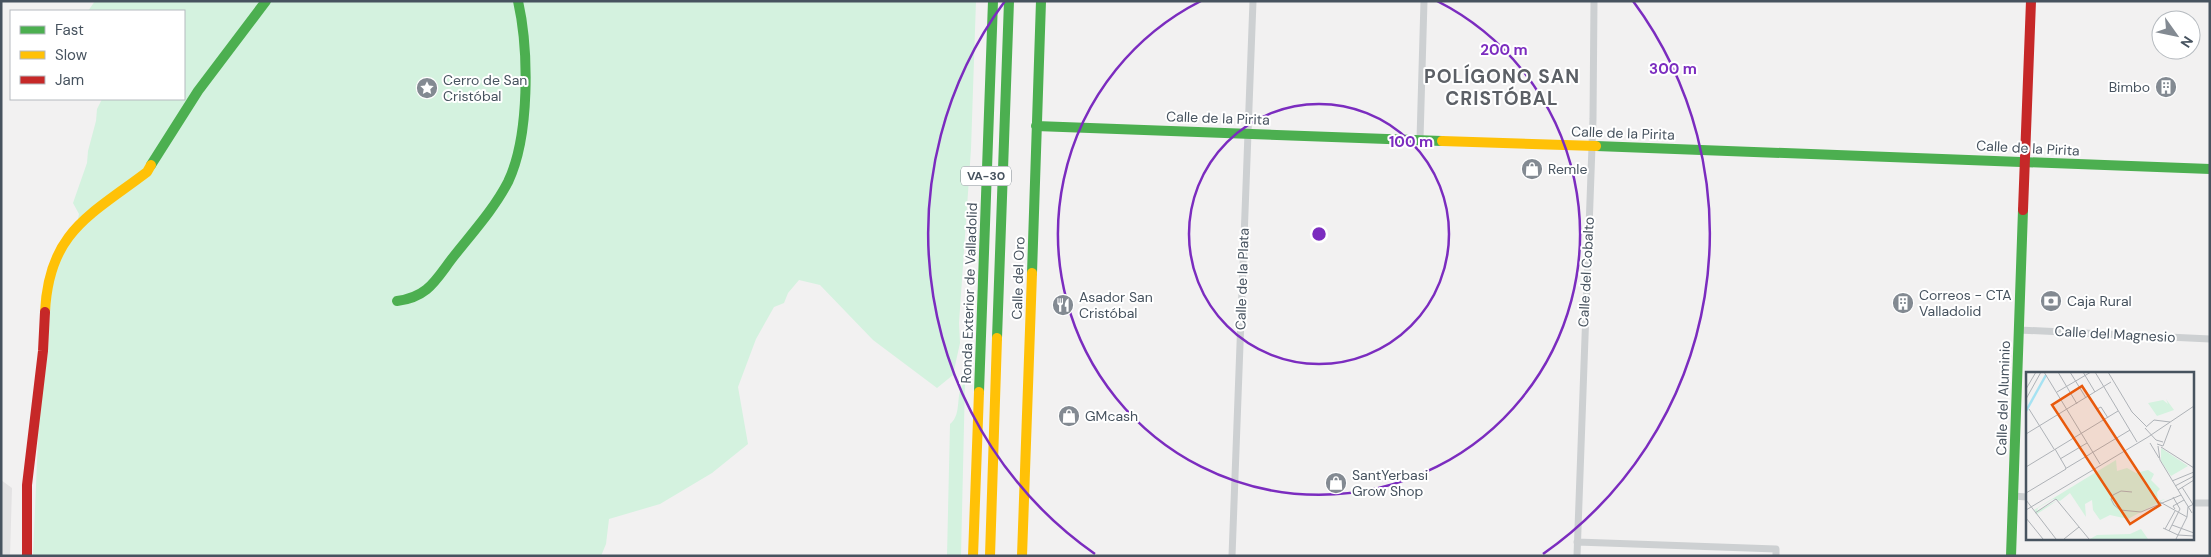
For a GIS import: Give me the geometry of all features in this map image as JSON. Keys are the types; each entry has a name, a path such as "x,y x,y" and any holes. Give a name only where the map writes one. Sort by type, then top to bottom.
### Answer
{"main road":[{"path":"27,556 27,485 43,351 46,287 54,257 69,235 81,222 147,172 198,92 266,1"},
{"path":"397,301 413,300 428,290 492,206 514,167 522,134 524,69 524,36 518,1"},
{"name":"Ronda Exterior de Valladolid","path":"973,556 993,1"},
{"name":"VA-30","path":"990,556 1010,1"},
{"name":"Calle del Oro","path":"1022,556 1041,1"},
{"name":"Calle del Aluminio","path":"2011,556 2031,1"},
{"name":"Calle de la Pirita","path":"1036,126 2210,168"}],"street":[{"name":"Calle de la Plata","path":"1232,556 1253,1"},
{"path":"1420,139 1424,1"},
{"name":"Calle del Cobalto","path":"1577,556 1592,145 1594,1"},
{"name":"Calle del Magnesio","path":"2019,330 2210,339"},
{"path":"2014,496 2026,496"},
{"path":"2194,503 2210,503"},
{"path":"1577,542 1776,549 1776,556"}],"shaded area":[{"path":"1,480 12,488 10,556 1,556"}],"green space":[{"path":"95,1 976,1 971,149 959,323 960,343 953,375 937,388 873,340 820,285 799,280 788,293 784,303 774,307 756,339 738,387 748,444 712,473 660,504 609,519 606,544 601,556 33,556 39,415 48,353 51,289 60,258 75,235 79,214 73,203 87,163 97,109 102,100 185,100 185,10 89,10"},
{"path":"965,382 961,556 947,556 950,424 956,415 960,392"}],"traffic: fast":[{"path":"151,165 198,91 266,1"},
{"path":"397,301 417,296 431,286 490,211 508,182 515,163 524,117 524,43 518,1"},
{"path":"979,392 993,1"},
{"path":"997,338 1009,1"},
{"path":"1032,273 1041,1"},
{"path":"1036,126 1442,141"},
{"path":"1596,146 2210,169"},
{"path":"2011,556 2023,210"}],"traffic: slow":[{"path":"1442,141 1596,146"},
{"path":"45,312 48,285 54,263 64,244 76,228 90,215 147,172 151,165"},
{"path":"1022,556 1032,273"},
{"path":"990,556 997,338"},
{"path":"973,556 979,392"}],"traffic: jam":[{"path":"2023,210 2031,1"},
{"path":"27,556 27,485 43,351 45,312"}],"place":[{"name":"Bimbo","path":"2166,87"},
{"name":"Cerro de San Cristóbal","path":"427,88"},
{"name":"Remle","path":"1532,169"},
{"name":"Caja Rural","path":"2051,301"},
{"name":"Correos - CTA Valladolid","path":"1903,303"},
{"name":"Asador San Cristóbal","path":"1063,305"},
{"name":"GMcash","path":"1069,416"},
{"name":"SantYerbasi Grow Shop","path":"1336,483"}],"district":[{"name":"POLÍGONO SAN CRISTÓBAL","path":"1502,87"}]}
